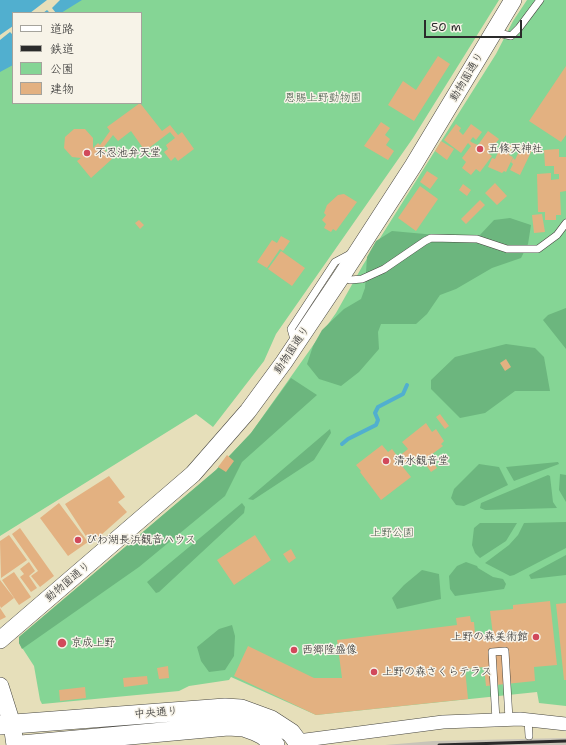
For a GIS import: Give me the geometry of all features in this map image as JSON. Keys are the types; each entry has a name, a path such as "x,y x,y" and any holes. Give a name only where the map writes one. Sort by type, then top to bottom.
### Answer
{"main road":[{"name":"中央通り","path":"11,724 225,708 241,709 271,720 285,728 298,744"},
{"name":"中央通り","path":"21,745 228,726 244,727 255,731 263,735 275,745"}],"street":[{"name":"動物園通り","path":"0,640 193,474 248,411 296,345 359,250 413,166 513,0"},
{"path":"0,686 11,724 15,745"},
{"path":"298,744 443,722 528,720 566,724"},
{"path":"11,724 25,745"}],"lane":[{"path":"494,32 511,36 519,28 540,0"},
{"path":"341,277 350,280 362,279 384,269 431,238 477,239 507,249 538,249 557,235 566,223"},
{"path":"296,345 291,329 335,262 359,250"},
{"path":"506,651 502,720 492,652 506,651"},
{"path":"528,720 529,736"}],"shaded area":[{"path":"566,738 566,745 385,745 433,741"}],"green space":[{"name":"恩賜上野動物園","path":"0,0 499,0 413,138 276,334 264,361 213,427 196,414 0,536"},
{"name":"上野公園","path":"527,0 566,0 566,706 539,703 537,692 316,715 231,677 229,680 189,686 179,691 42,704 34,666 19,643 19,637 216,470 251,433 336,313 363,265 496,54 513,21"},
{"path":"510,218 531,225 528,244 521,258 492,268 456,289 440,295 427,314 416,324 381,324 378,332 379,349 359,372 341,386 319,379 307,364 313,346 322,330 344,309 361,299 365,288 367,257 376,241 392,231 436,235 448,234 465,237 479,236 494,220"},
{"path":"566,308 566,349 543,320 548,315"},
{"path":"506,344 535,348 544,357 550,391 515,391 485,413 460,418 431,389 431,380 455,357"},
{"path":"291,378 317,395 242,462 225,496 139,567 22,649 19,643 19,637 216,470 251,433"},
{"path":"330,429 331,433 314,460 253,500 248,499"},
{"path":"558,462 559,464 514,481 506,467"},
{"path":"479,464 499,467 508,485 464,506 456,505 451,498 454,489"},
{"path":"560,474 566,475 566,502 559,490"},
{"path":"548,475 550,476 553,502 557,508 485,510 480,508 481,503"},
{"path":"242,503 245,507 244,513 159,592 156,593 147,582"},
{"path":"566,522 566,548 514,575 510,576 485,563 509,545 518,535 524,523"},
{"path":"480,523 517,523 506,541 480,558 475,553 472,545 474,528"},
{"path":"566,555 566,575 531,579 529,575"},
{"path":"466,562 477,566 493,577 503,579 506,584 504,589 455,596 450,589 449,576 457,566"},
{"path":"422,570 439,574 441,599 397,609 392,598 404,585"},
{"path":"232,625 235,636 234,656 225,670 209,672 201,661 197,647 219,629"}],"water":[{"path":"0,0 82,0 63,12 12,12 12,66 0,72"}],"pier":[{"path":"47,0 60,0 52,8 55,12 49,12 47,10 44,12 31,12"},
{"path":"12,27 12,34 10,32 0,40 0,35"}],"building":[{"path":"438,56 450,64 414,121 388,105 403,81 416,90"},
{"path":"566,66 566,135 561,142 529,121"},
{"path":"139,104 141,104 162,131 170,125 178,135 182,132 194,149 178,161 175,157 171,161 164,152 168,149 166,145 175,138 170,132 145,151 131,131 118,141 113,135 103,148 112,159 91,178 77,161 81,158 72,157 64,148 65,137 74,129 85,129 93,138 93,148 98,143 100,145 110,131 107,127"},
{"path":"381,122 390,128 385,135 390,139 386,145 394,151 388,160 364,146"},
{"name":"五條天神社","path":"456,124 461,128 459,131 463,135 471,124 482,132 476,140 473,137 470,141 478,145 488,131 499,139 488,153 492,156 480,172 476,169 471,175 462,168 466,162 462,158 471,146 468,143 461,153 444,140"},
{"path":"441,141 454,149 447,160 435,151"},
{"path":"503,142 513,146 509,155 513,157 506,172 504,171 502,173 488,167 492,158 495,159"},
{"path":"522,145 532,150 520,175 510,170 513,164 511,162 513,158 515,160"},
{"path":"559,149 559,157 566,157 566,191 560,192 561,215 556,215 556,220 545,220 545,212 538,212 537,174 551,173 551,180 559,179 559,174 554,174 554,166 545,166 544,150"},
{"path":"427,171 438,178 430,189 420,182"},
{"path":"495,183 507,196 497,205 485,193"},
{"path":"463,184 471,190 467,196 459,190"},
{"path":"420,186 438,199 416,231 398,218"},
{"path":"344,194 357,202 336,231 333,229 331,232 324,228 326,224 322,220 326,215 324,213 327,205 338,195"},
{"path":"480,200 485,205 466,224 461,219"},
{"path":"542,214 545,232 534,233 532,215"},
{"path":"139,220 144,225 140,229 135,223"},
{"path":"281,236 290,241 283,251 280,249 267,268 257,262 272,240 277,243"},
{"path":"281,251 305,268 292,286 268,269"},
{"path":"506,359 511,367 505,371 500,363"},
{"path":"440,414 449,426 445,429 436,417"},
{"name":"清水観音堂","path":"426,423 432,432 436,429 444,441 441,444 443,446 419,464 414,457 402,466 411,477 381,500 356,465 382,445 388,452 392,449 398,457 408,449 402,442"},
{"path":"227,455 234,461 226,472 218,467"},
{"path":"432,460 437,468 431,472 426,465"},
{"path":"109,476 125,497 118,502 127,512 91,544 65,504"},
{"path":"59,503 88,542 68,556 40,518"},
{"path":"20,528 54,576 40,587 31,576 38,571 12,534"},
{"path":"9,535 27,560 1,578 0,541"},
{"path":"255,535 271,560 234,585 217,560"},
{"path":"291,549 296,558 289,563 283,554"},
{"path":"29,562 35,571 29,576 37,588 31,592 20,577 24,574 20,569"},
{"path":"14,572 31,597 19,605 2,580"},
{"path":"0,580 14,598 1,608 0,606"},
{"path":"550,601 557,665 534,667 535,681 486,686 484,667 465,669 468,699 316,715 234,676 248,646 314,678 342,678 337,640 457,625 456,618 470,616 471,622 474,622 475,634 482,634 482,636 493,635 490,611 513,609 513,605"},
{"path":"566,603 566,680 564,680 556,604"},
{"path":"0,608 6,617 0,620"},
{"path":"168,666 169,678 159,679 157,668"},
{"path":"147,676 148,684 124,687 123,678"},
{"path":"85,687 86,698 60,701 59,690"}],"waterway":[{"path":"342,444 348,439 376,425 378,420 375,413 378,407 403,394 407,385"}],"railway":[{"path":"439,745 566,741"}],"place":[{"name":"五條天神社","path":"480,149"},
{"name":"不忍池弁天堂","path":"87,153"},
{"name":"清水観音堂","path":"386,461"},
{"name":"びわ湖長浜観音ハウス","path":"78,540"},
{"name":"上野の森美術館","path":"536,637"},
{"name":"京成上野","path":"62,643"},
{"name":"西郷隆盛像","path":"294,650"},
{"name":"上野の森さくらテラス","path":"374,672"}]}
